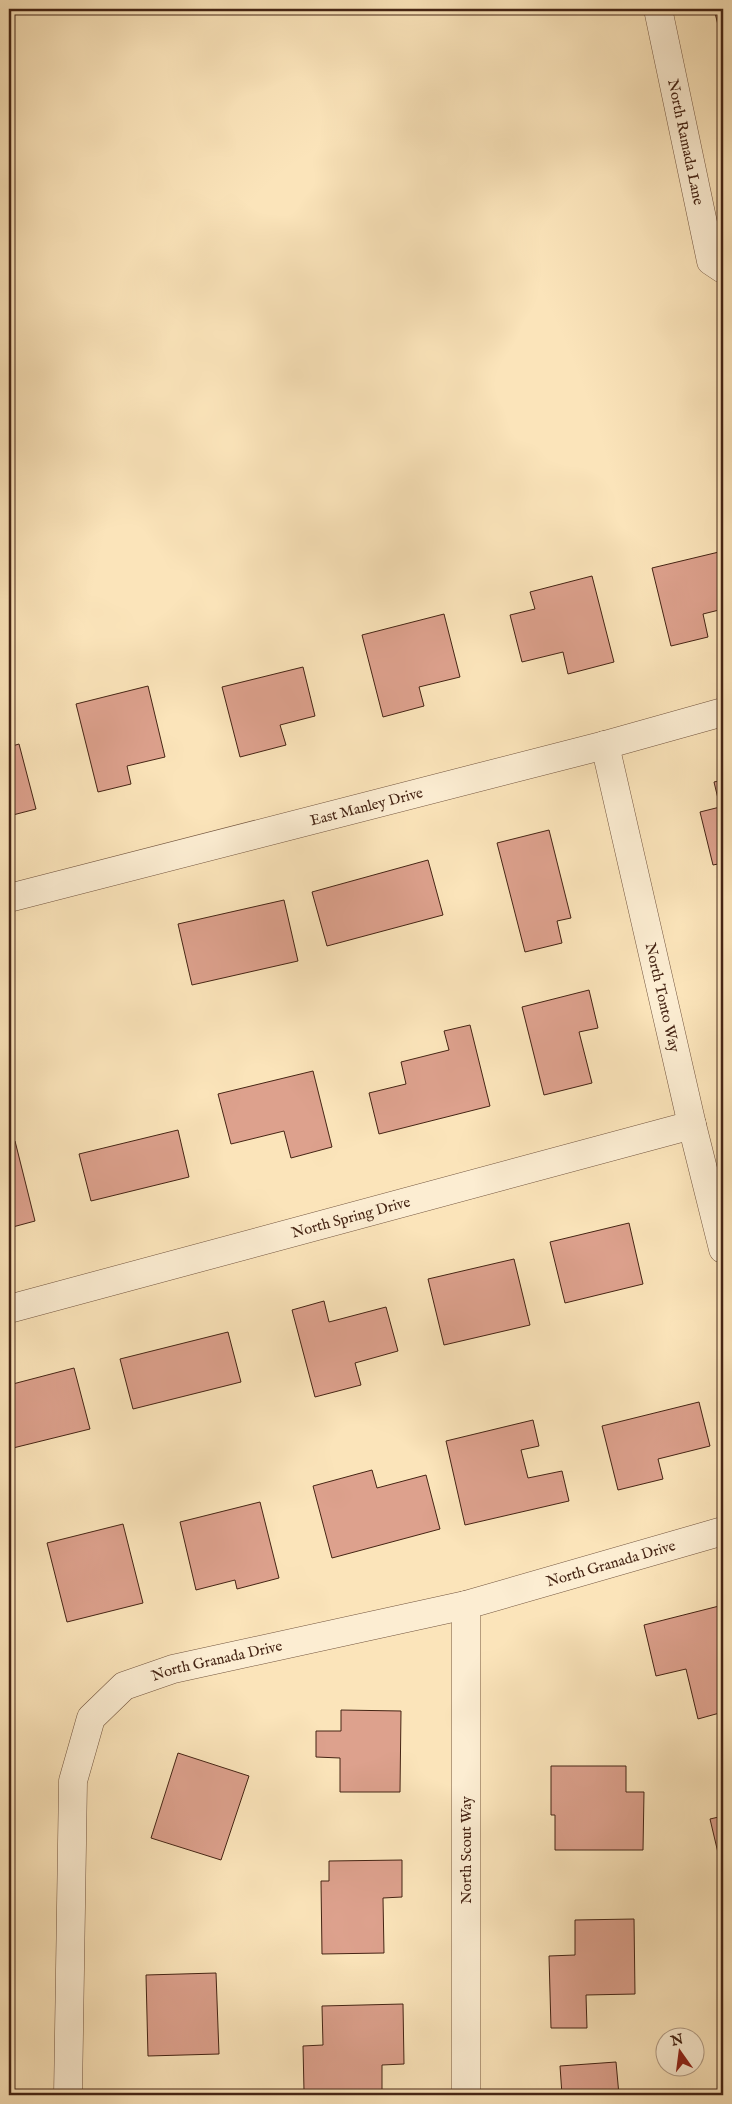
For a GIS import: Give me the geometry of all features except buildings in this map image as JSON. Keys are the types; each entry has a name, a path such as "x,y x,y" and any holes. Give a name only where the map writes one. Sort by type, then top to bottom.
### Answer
{"street":[{"name":"North Ramada Lane","path":"658,9 711,261 723,269"},
{"name":"East Manley Drive","path":"9,898 723,712"},
{"name":"North Tonto Way","path":"605,744 692,1125 723,1249"},
{"name":"North Spring Drive","path":"9,1309 692,1125"},
{"name":"North Granada Drive","path":"68,2095 73,1782 91,1718 124,1686 173,1669 466,1605 723,1531"},
{"name":"North Scout Way","path":"466,1605 466,2095"}]}
